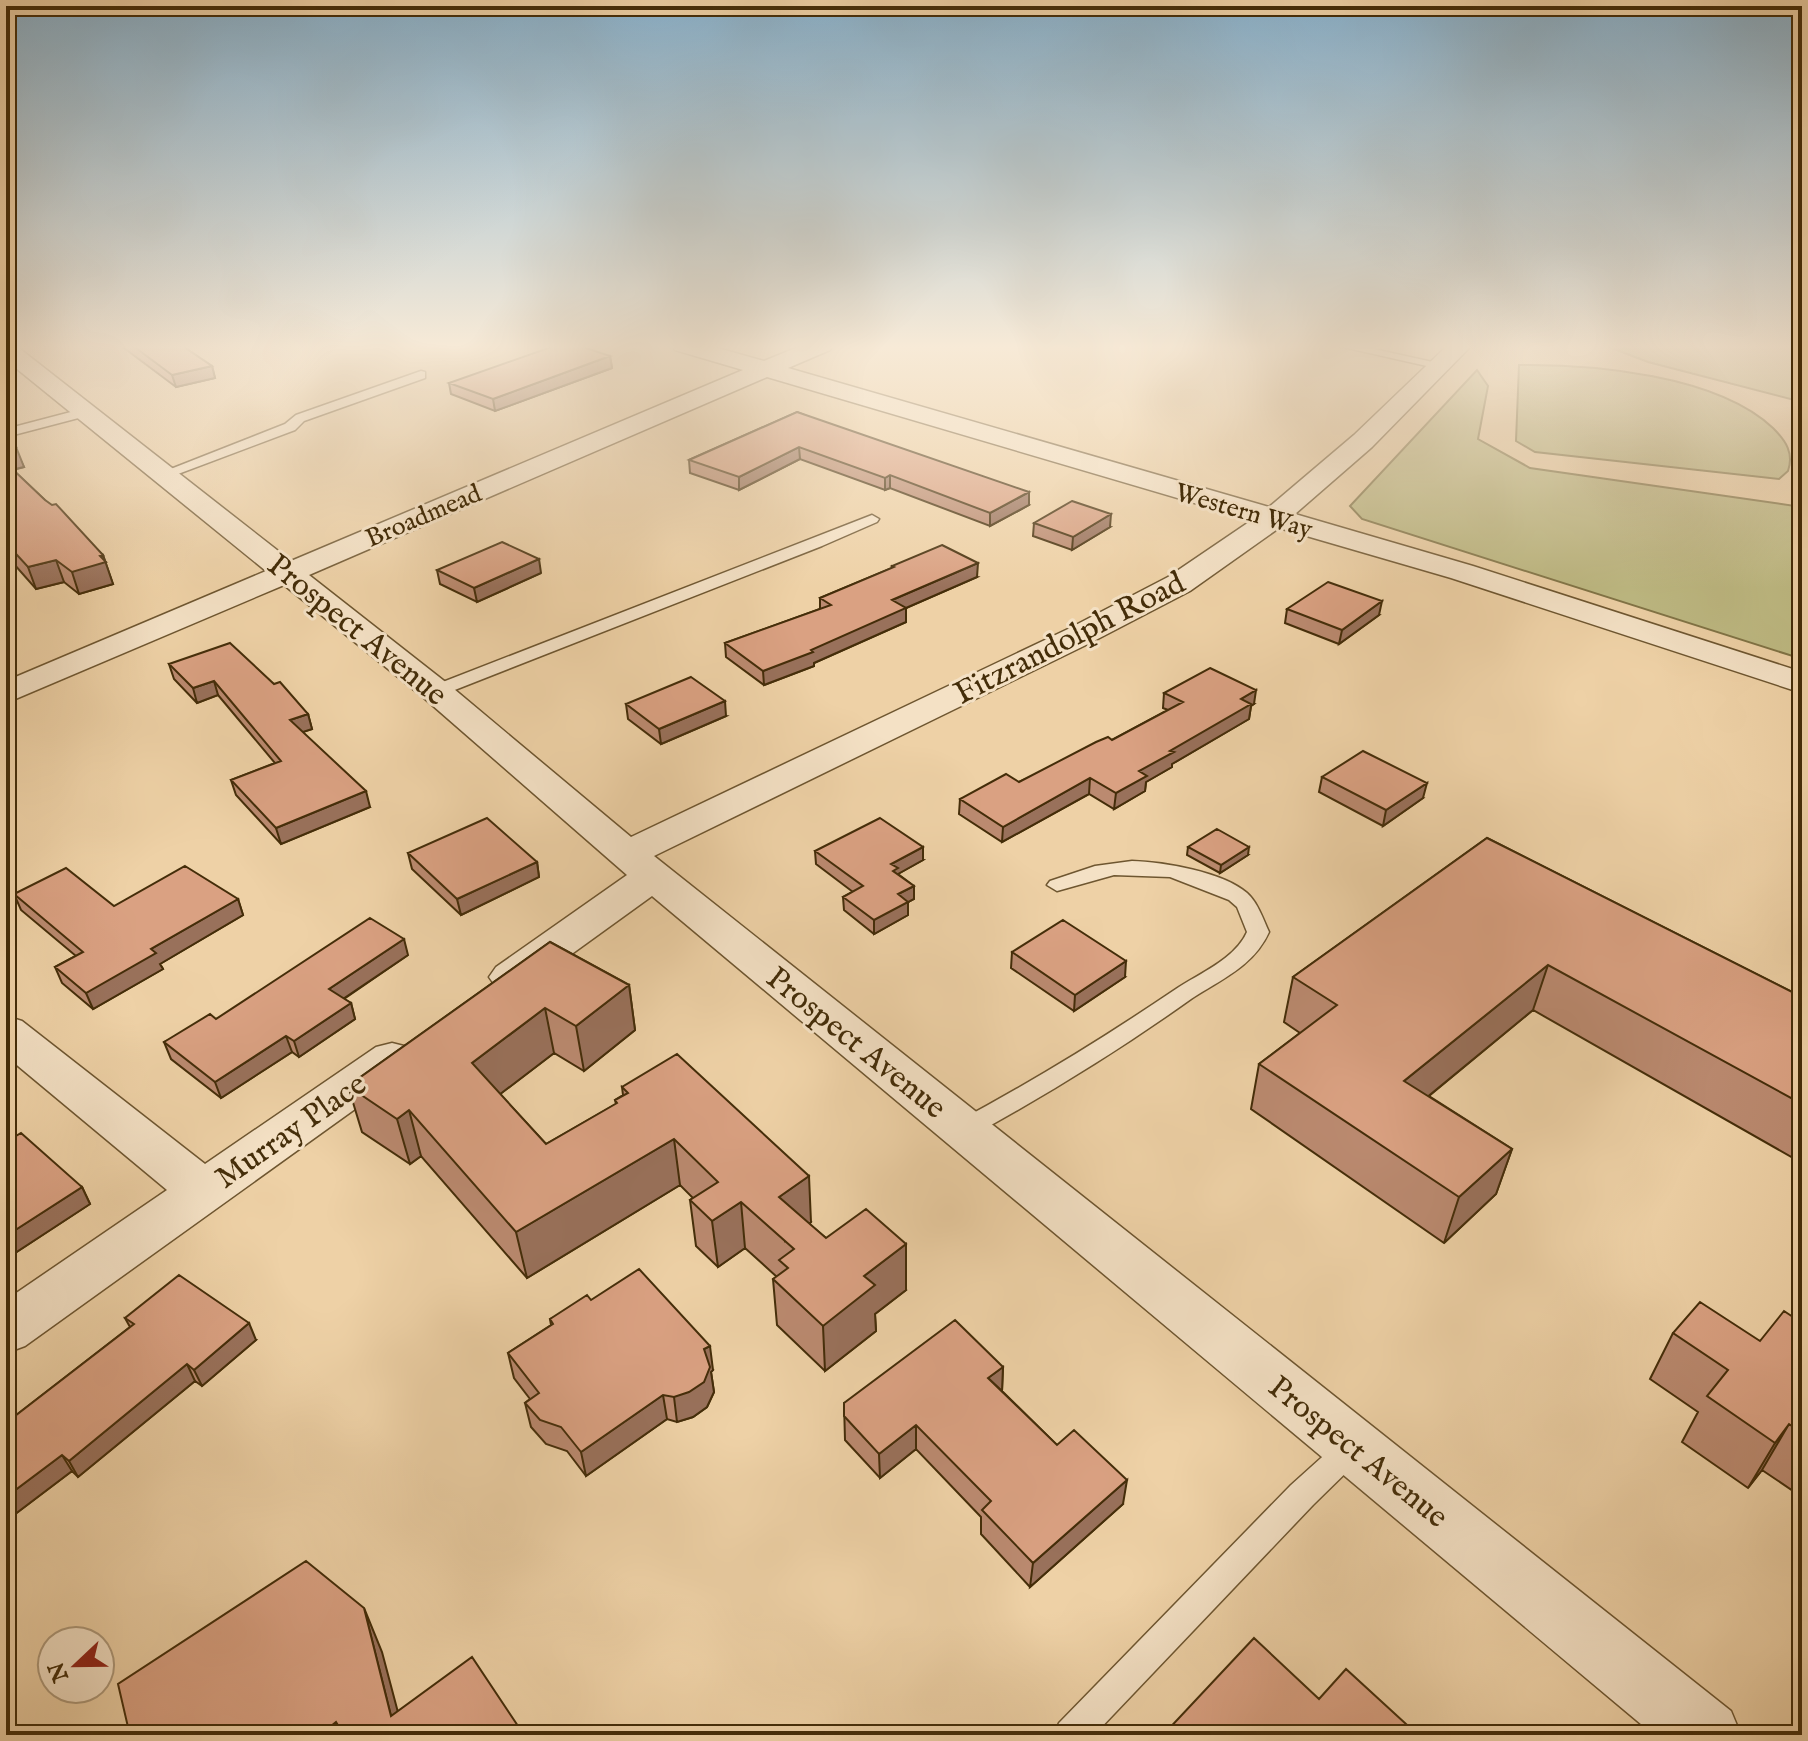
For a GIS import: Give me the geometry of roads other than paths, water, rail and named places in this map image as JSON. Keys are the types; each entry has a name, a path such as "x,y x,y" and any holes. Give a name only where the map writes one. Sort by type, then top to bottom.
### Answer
{"street":[{"name":"Prospect Avenue","path":"104,426 436,691 640,864 1707,1735"},
{"name":"Broadmead","path":"6,693 630,426"},
{"name":"Western Way","path":"958,426 1462,572 1802,683"},
{"name":"Fitzrandolph Road","path":"640,864 1167,591 1272,519 1378,426"},
{"path":"472,1004 614,906 640,864"},
{"path":"6,1032 202,1190"},
{"name":"Murray Place","path":"6,1330 421,1039"}],"lane":[{"path":"6,433 32,426"},
{"path":"165,474 291,426"},
{"path":"436,691 872,519"},
{"path":"964,1129 1060,1076 1165,1010 1229,965 1256,940 1258,932 1238,895 1181,871 1165,867 1109,869 1085,873 1057,885"},
{"path":"1071,1735 1302,1495 1354,1447"}]}
